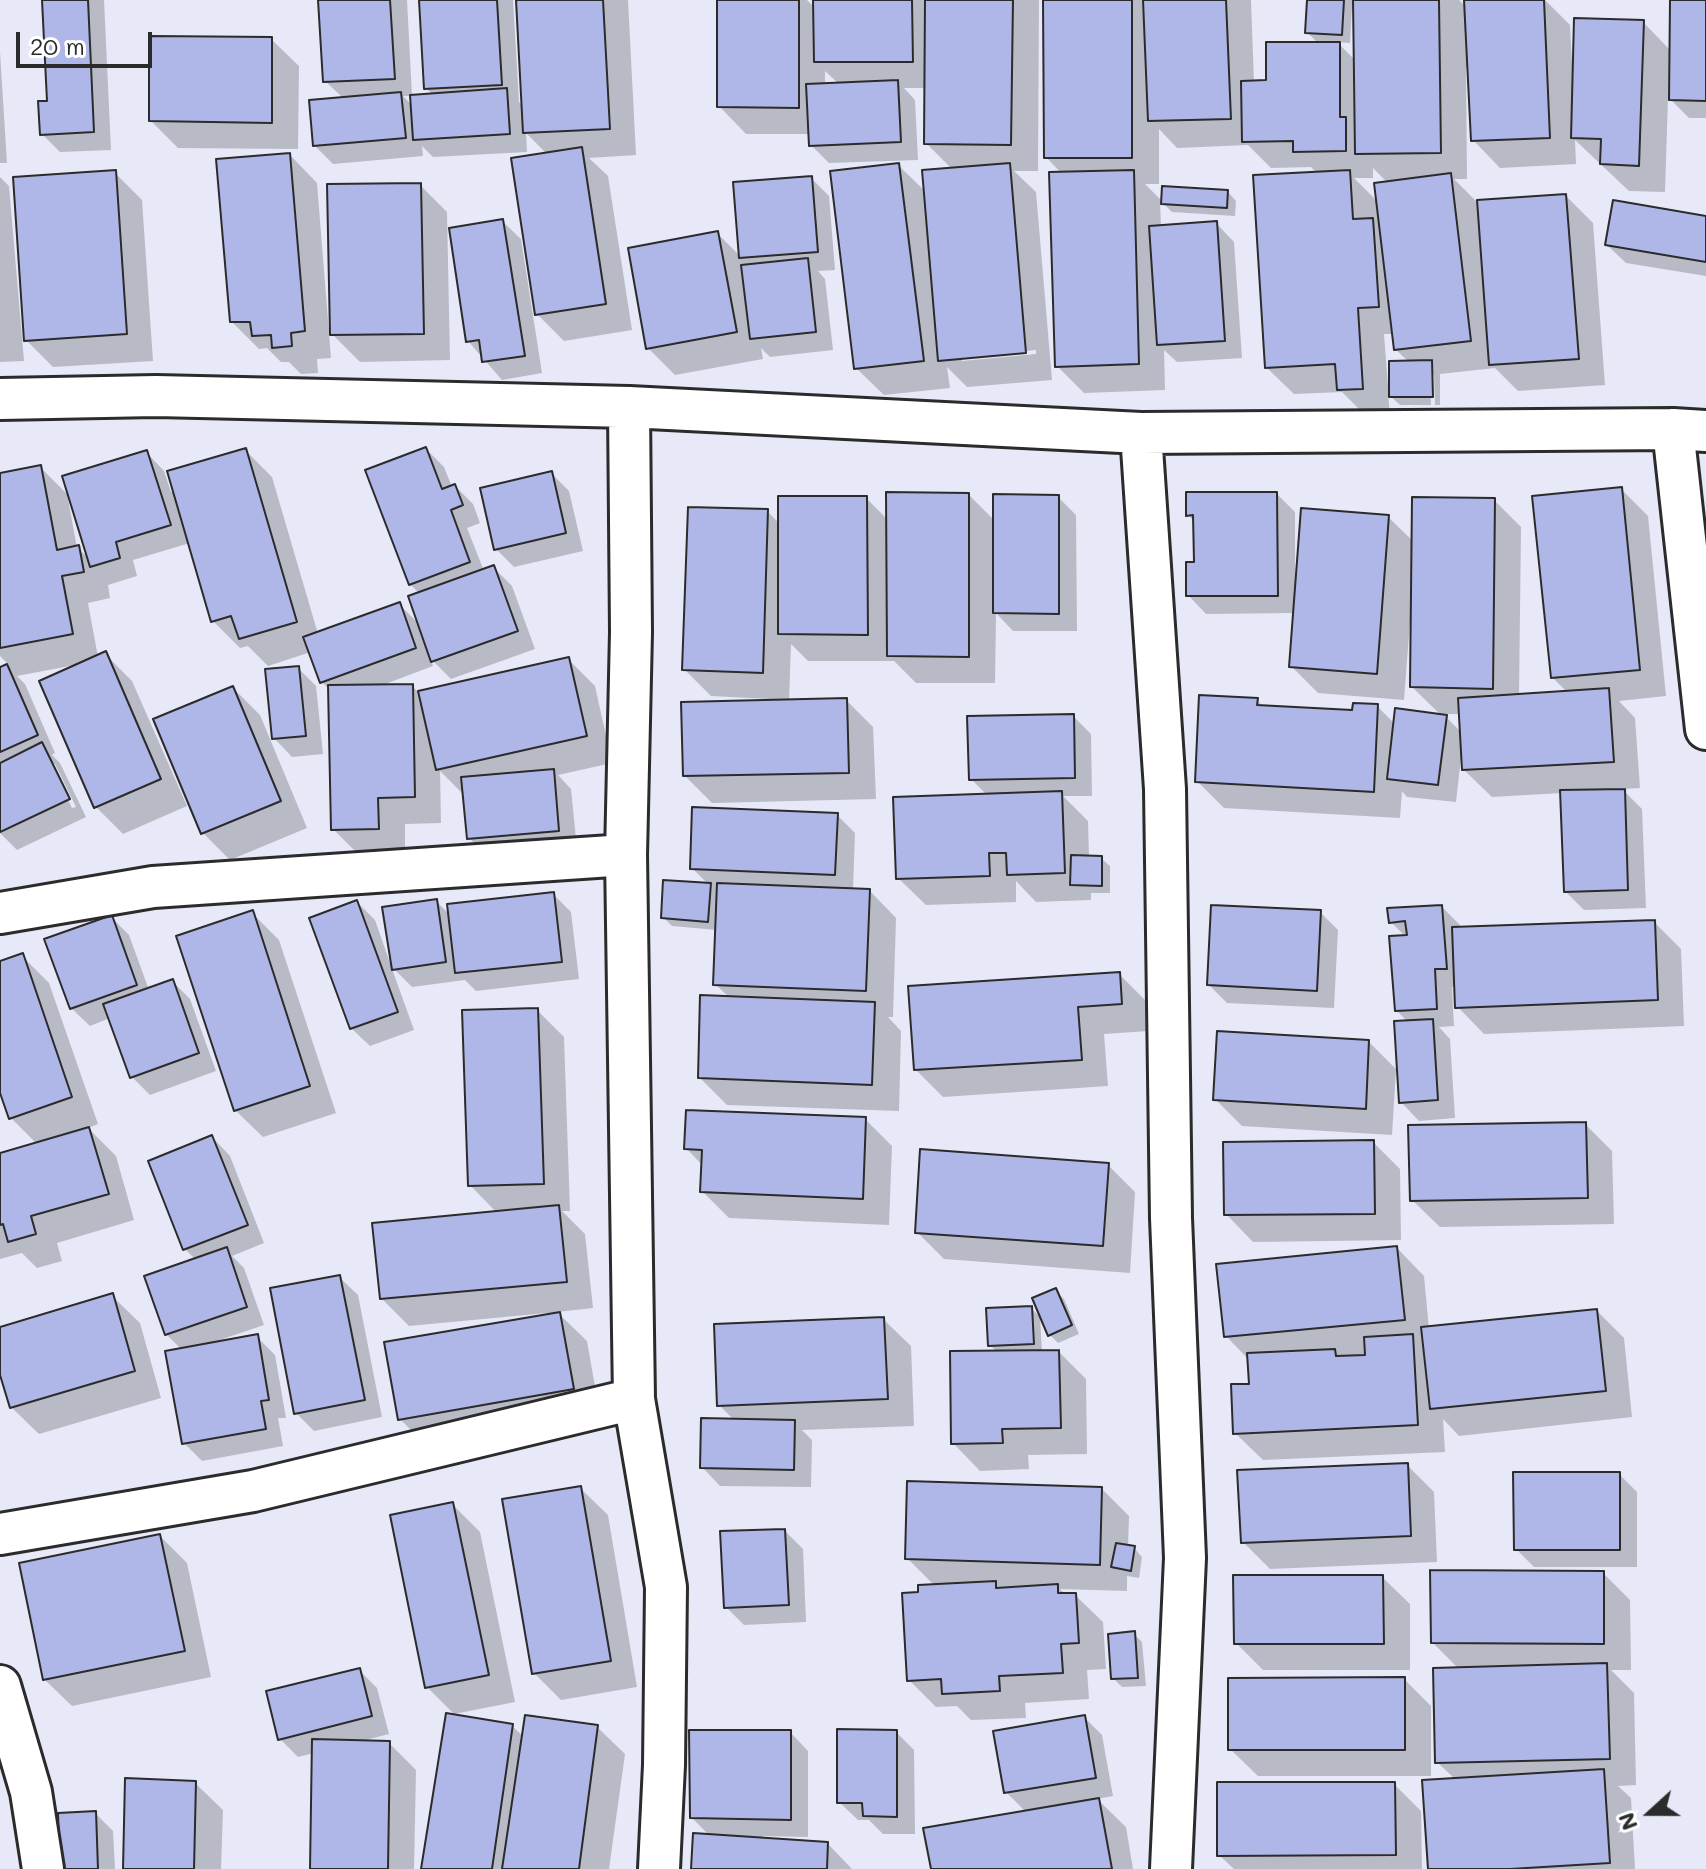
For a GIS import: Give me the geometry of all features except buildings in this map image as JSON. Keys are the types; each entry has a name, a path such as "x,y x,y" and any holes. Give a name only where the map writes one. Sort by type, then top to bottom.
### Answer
{"street":[{"path":"0,399 156,396 629,407 1141,433 1690,430 1706,729"},
{"path":"629,407 631,632 626,855 634,1399 666,1587 664,1765 659,1869"},
{"path":"1141,433 1165,789 1171,1218 1185,1558 1171,1869"},
{"path":"0,913 153,887 626,855"},
{"path":"0,1534 253,1491 634,1399"},
{"path":"0,1686 31,1792 43,1869"}]}
